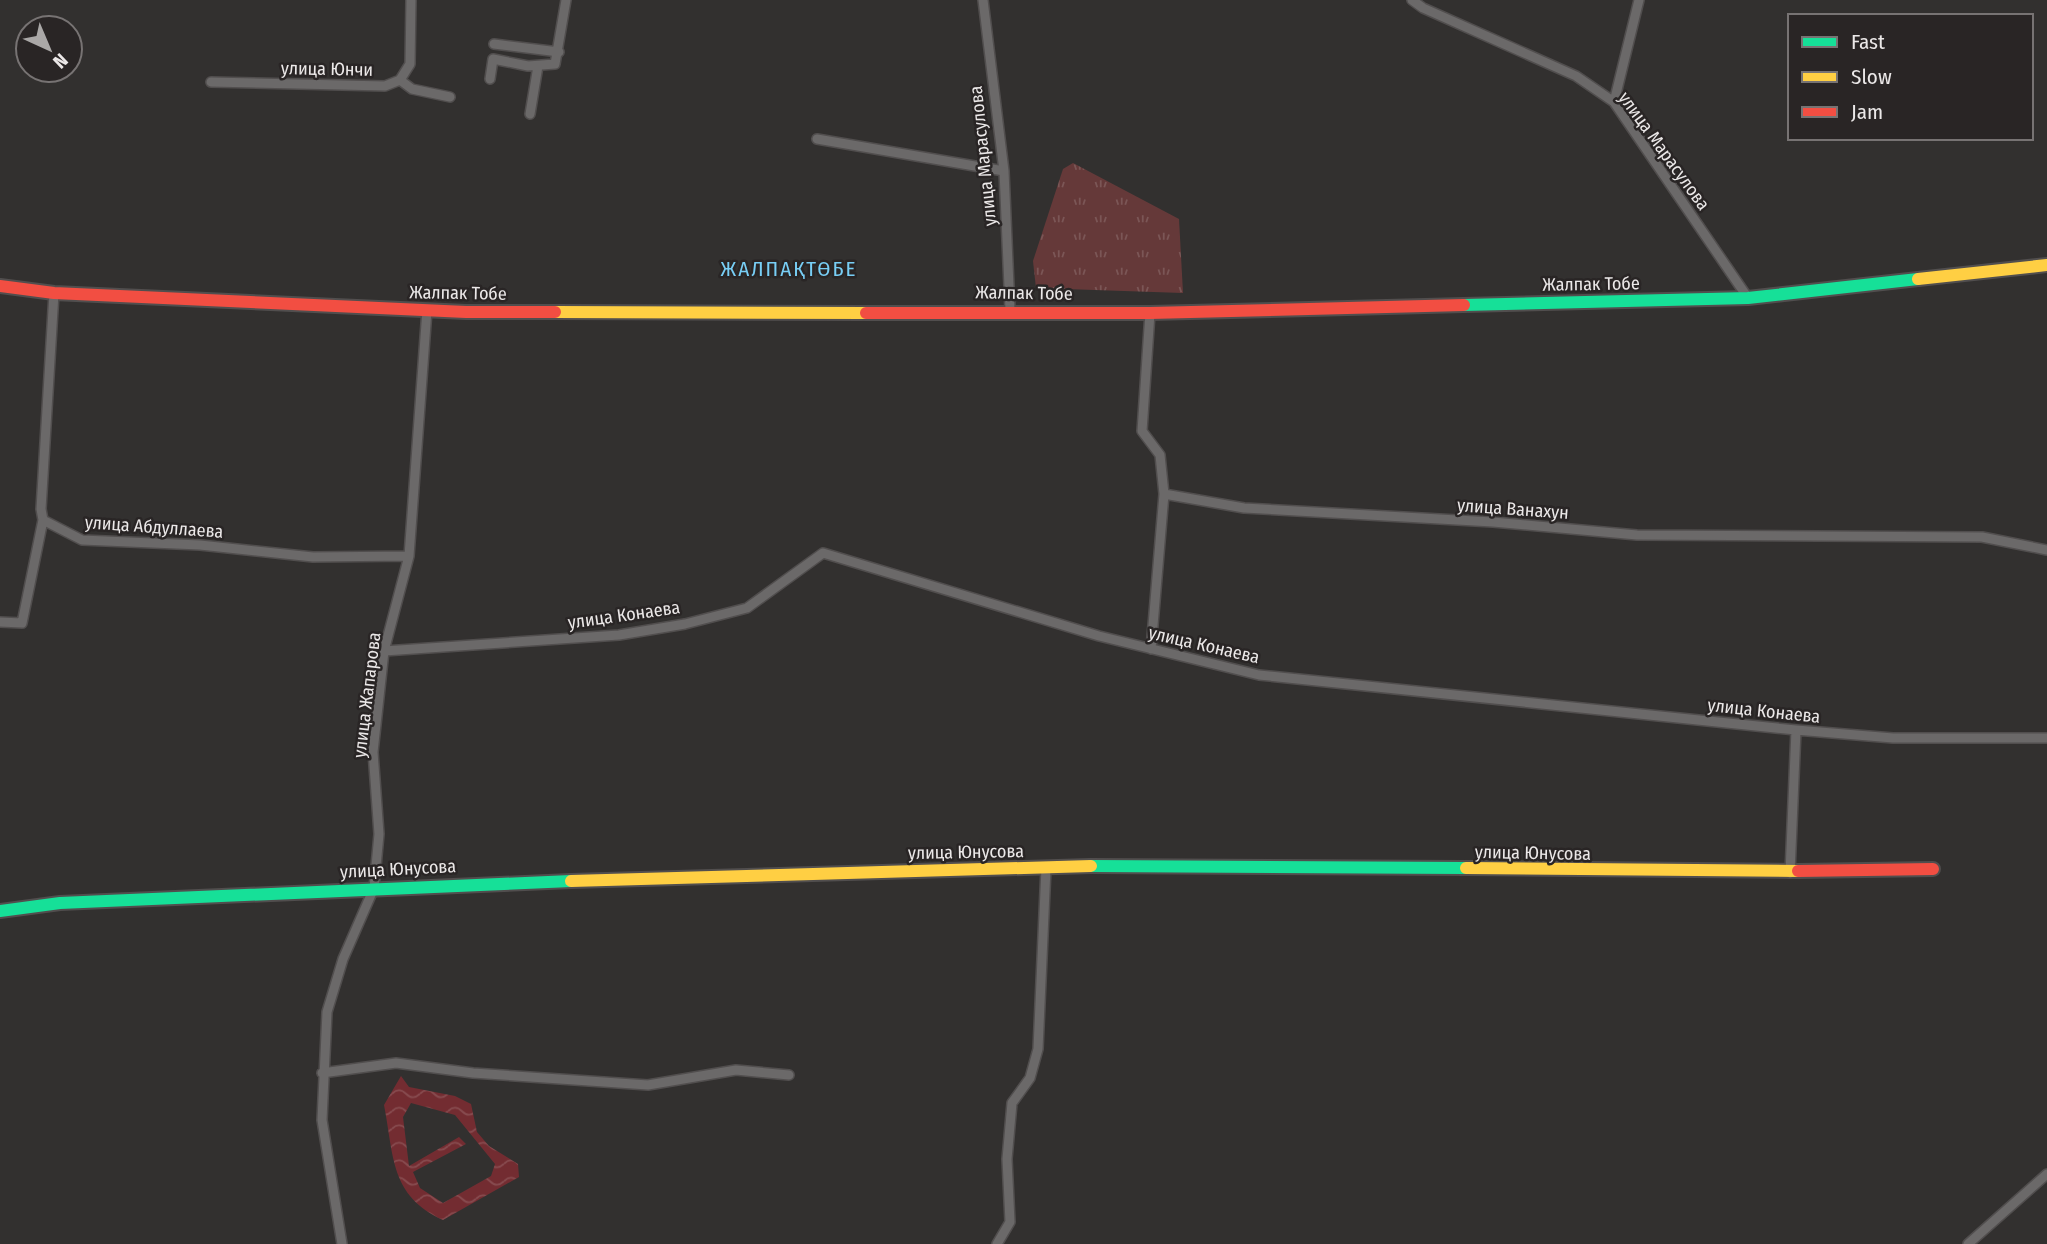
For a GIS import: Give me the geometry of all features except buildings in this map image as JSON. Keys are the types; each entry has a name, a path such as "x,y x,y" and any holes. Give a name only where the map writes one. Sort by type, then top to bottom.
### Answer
{"main road":[{"name":"Жалпак Тобе","path":"0,286 54,293 427,310 1010,310 1150,313 1748,298 2047,265"},
{"name":"улица Юнусова","path":"0,911 60,903 705,874 1184,865 1790,873 1933,869"}],"street":[{"path":"411,0 410,64 400,80 412,89 450,97"},
{"path":"490,79 493,59 538,66 555,64 566,0"},
{"path":"977,0 983,4"},
{"name":"улица Марасулова","path":"1412,0 1423,8 1576,76 1614,102 1748,298"},
{"path":"1614,102 1639,0"},
{"name":"улица Марасулова","path":"983,4 1004,171 1010,310"},
{"path":"494,44 559,52"},
{"path":"530,114 538,66"},
{"name":"улица Юнчи","path":"211,82 385,86 400,80"},
{"path":"817,139 1004,171"},
{"path":"0,622 22,622 43,520 54,293"},
{"name":"улица Жапарова","path":"342,1244 322,1120 322,1073 327,1012 343,960 374,888 379,834 373,752 384,651 409,556 427,310"},
{"path":"1150,313 1143,431 1160,455 1164,494 1151,649"},
{"name":"улица Ванахун","path":"1164,494 1244,508 1493,522 1637,535 1982,537 2047,550"},
{"name":"улица Абдуллаева","path":"43,520 82,540 200,545 313,556 409,556"},
{"name":"улица Конаева","path":"384,651 619,635 685,624 747,608 823,553 1100,636 1259,675 1893,738 2047,738"},
{"path":"1790,873 1796,730"},
{"path":"996,1244 1010,1222 1007,1159 1012,1103 1030,1078 1038,1049 1046,868"},
{"path":"322,1073 396,1063 473,1073 648,1085 736,1070 789,1075"},
{"path":"1968,1244 2047,1174"}],"green space":[{"path":"1073,163 1179,219 1183,293 1036,288 1033,261 1063,169"}],"water":[{"path":"401,1076 409,1087 455,1096 471,1104 477,1132 489,1146 518,1164 519,1177 443,1220 413,1199 404,1187 393,1157 384,1105","holes":["411,1103 455,1115 495,1164 491,1176 443,1203 420,1188 413,1172 466,1144 459,1137 409,1166 403,1117"]}],"traffic: fast":[{"path":"1464,305 1748,298 1918,279"},
{"path":"1091,866 1466,868"},
{"path":"0,911 60,903 571,881"}],"traffic: slow":[{"path":"1918,279 2047,265"},
{"path":"555,312 866,313"},
{"path":"571,881 1091,866"},
{"path":"1466,868 1798,871"}],"traffic: jam":[{"path":"0,286 54,293 466,312 555,312"},
{"path":"866,313 1150,313 1464,305"},
{"path":"1798,871 1933,869"}],"district":[{"name":"ЖАЛПАҚТӨБЕ","path":"789,269"}]}
